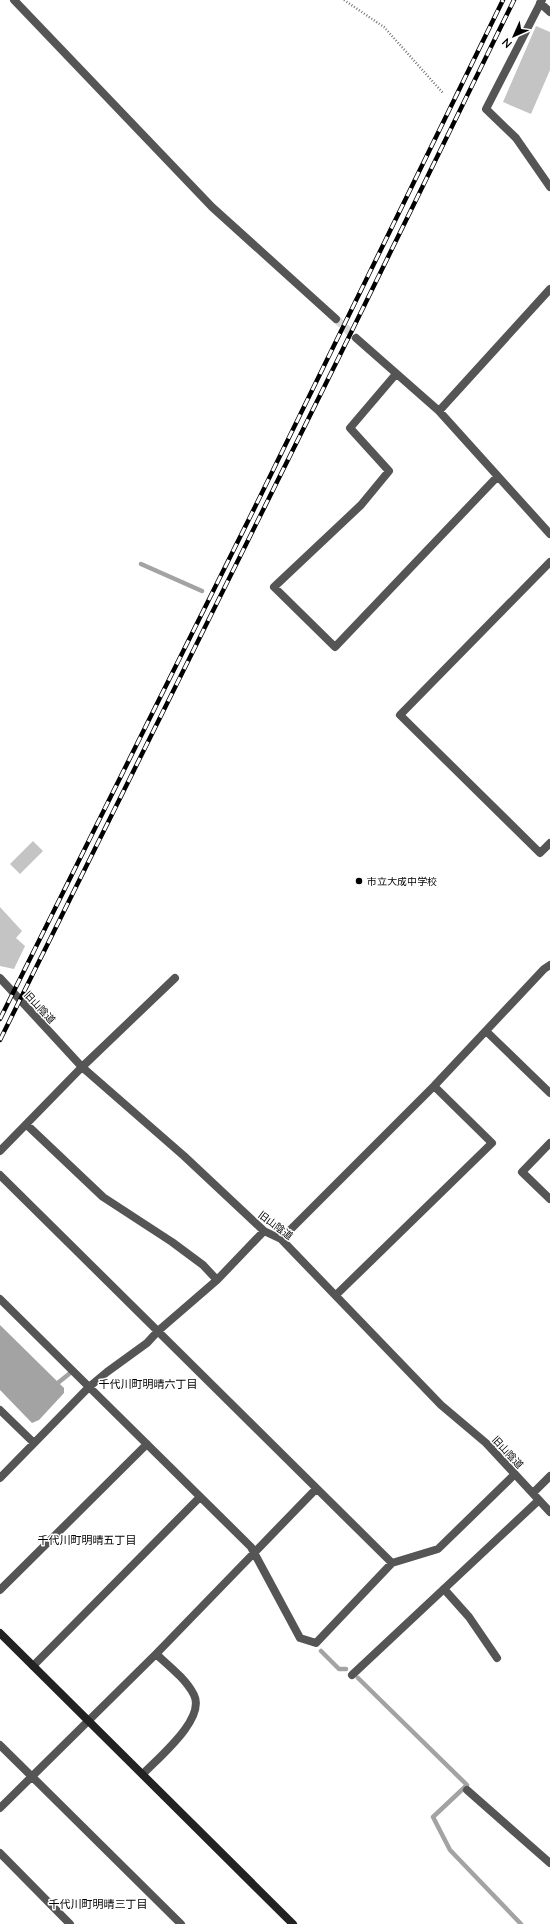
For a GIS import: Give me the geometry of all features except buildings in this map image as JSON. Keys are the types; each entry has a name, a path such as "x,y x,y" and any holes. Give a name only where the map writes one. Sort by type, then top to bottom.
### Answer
{"street":[{"path":"14,0 212,206 336,319"},
{"path":"550,12 541,2 486,109 516,138 550,188"},
{"path":"439,412 550,289"},
{"path":"356,338 439,412 550,534"},
{"path":"396,374 350,428 389,471 361,504 274,587 335,647 497,477"},
{"path":"550,562 400,715 540,853 550,842"},
{"path":"281,1239 434,1086 544,969 550,965"},
{"name":"旧山陰道","path":"0,978 82,1067 184,1156 264,1231 281,1239 441,1405 486,1443 550,1512"},
{"path":"0,1151 82,1067 175,978"},
{"path":"486,1031 550,1093"},
{"path":"336,1295 492,1143 434,1086"},
{"path":"27,1125 103,1197 172,1242 203,1265 217,1280"},
{"path":"550,1143 522,1172 550,1199"},
{"path":"0,1175 392,1563"},
{"path":"0,1478 89,1387 107,1372 148,1343 158,1331 217,1280 264,1231"},
{"path":"0,1300 251,1547 300,1638 316,1643 392,1563 438,1549 515,1474"},
{"path":"0,1410 34,1444"},
{"path":"0,1590 147,1444"},
{"path":"533,1493 550,1476"},
{"path":"0,1808 156,1654 316,1489"},
{"path":"33,1666 200,1497"},
{"path":"352,1675 539,1500"},
{"path":"444,1589 469,1617 497,1658"},
{"path":"0,1633 143,1774 288,1922"},
{"path":"143,1774 185,1730 196,1710 195,1697 188,1686 156,1654"},
{"path":"0,1746 181,1924"},
{"path":"467,1790 550,1863"},
{"path":"0,1853 70,1924"}],"path":[{"path":"344,0 384,28 443,92"}],"shaded area":[{"path":"0,1325 64,1388 64,1393 39,1420 32,1423 0,1390"}],"waterway":[{"path":"141,564 202,591"},
{"path":"54,1386 69,1374"},
{"path":"321,1651 339,1669 346,1669"},
{"path":"358,1678 467,1785 433,1817 450,1850 521,1924"}],"tunnel":[{"path":"336,319 356,338"}],"railway":[{"path":"0,1019 254,509 503,0"},
{"path":"0,1040 340,355 514,0"}],"place":[{"name":"市立大成中学校","path":"359,881"}],"district":[{"name":"千代川町明晴六丁目","path":"148,1384"},
{"name":"千代川町明晴五丁目","path":"87,1540"},
{"name":"千代川町明晴三丁目","path":"98,1904"}]}
